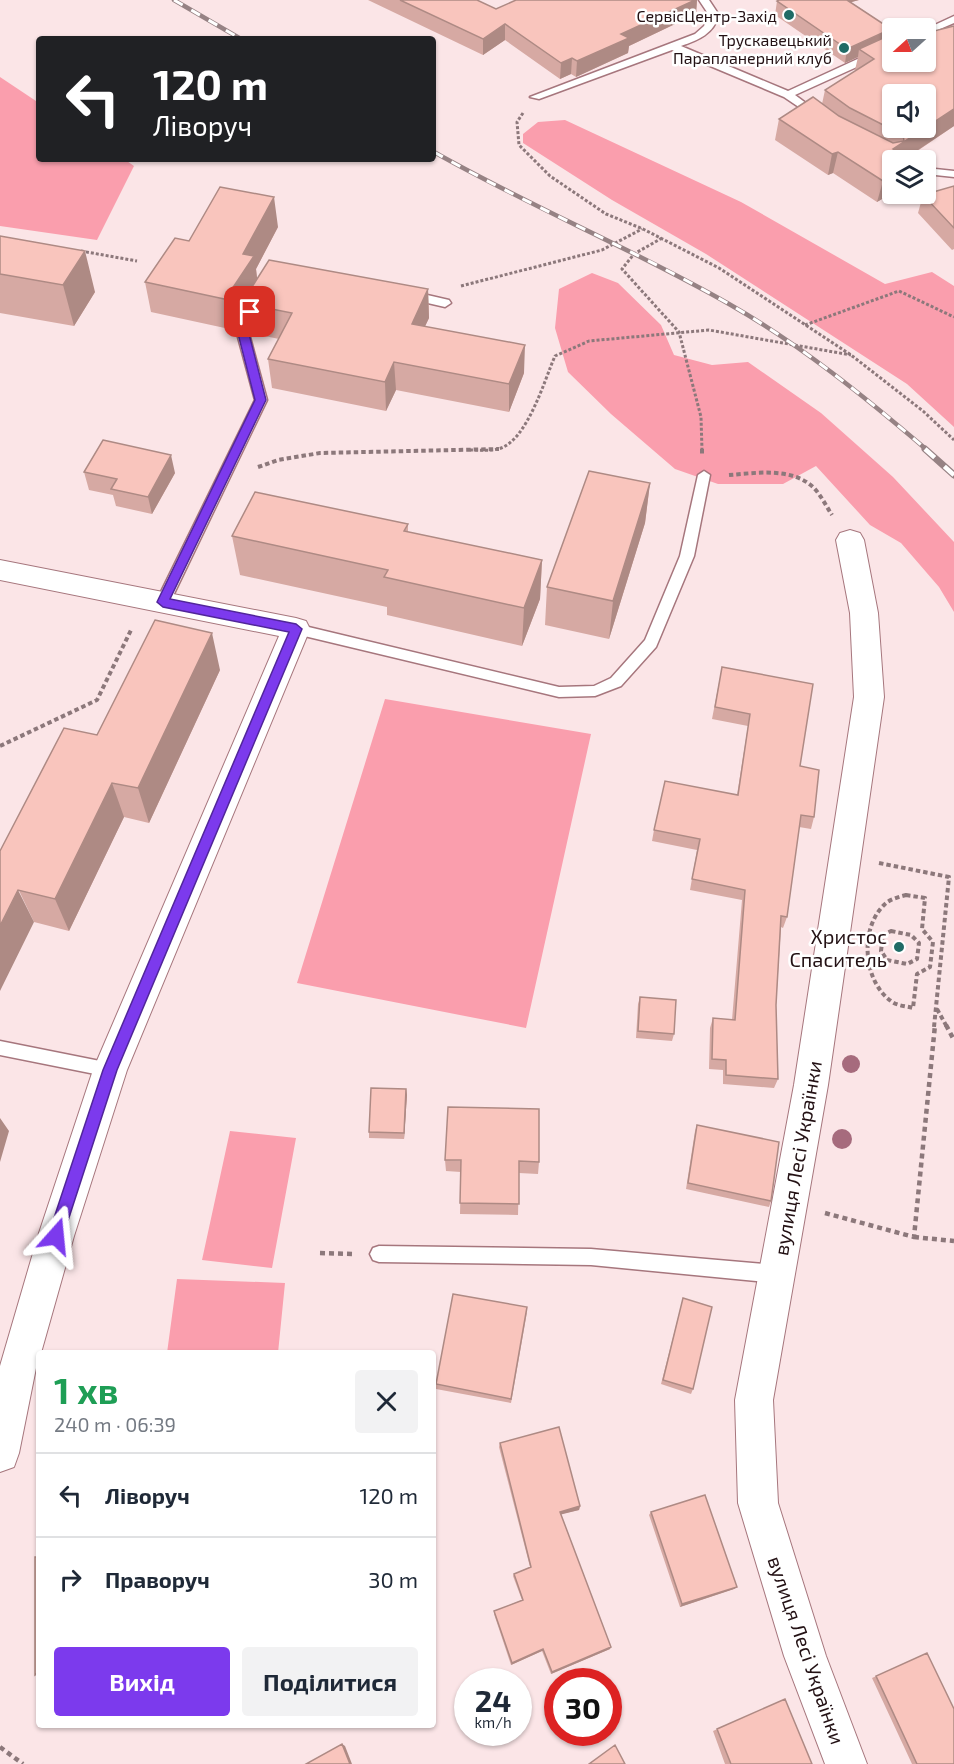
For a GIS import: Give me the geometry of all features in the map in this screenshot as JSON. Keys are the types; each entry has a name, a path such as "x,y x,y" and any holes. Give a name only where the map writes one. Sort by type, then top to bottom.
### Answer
{"street":[{"name":"вулиця Лесі Українки","path":"846,1764 805,1656 758,1503 754,1400 811,1085 869,697 864,613 850,540"},
{"path":"0,570 296,629 110,1070 52,1247 9,1400 0,1453"}],"lane":[{"path":"535,97 698,36 712,25 714,15 704,0"},
{"path":"936,29 945,27 954,19"},
{"path":"672,46 788,95 831,127"},
{"path":"788,95 882,52"},
{"path":"936,172 954,174"},
{"path":"154,601 221,481 261,400 241,326 267,285"},
{"path":"395,292 445,303"},
{"path":"296,629 559,692 595,691 616,682 651,643 687,556 704,475"},
{"path":"0,1048 110,1070"},
{"path":"379,1254 591,1257 776,1274"}],"path":[{"path":"535,97 517,122 519,145 550,176 606,214 643,228 719,268 850,355 923,411 954,440"},
{"path":"427,299 478,280 602,250 643,228"},
{"path":"662,238 634,254 622,269 679,332 700,417 704,475 783,473 798,478 811,485 850,540"},
{"path":"80,251 136,261"},
{"path":"804,325 899,291 954,317"},
{"path":"221,481 269,462 308,453 499,449 508,445 525,425 555,356 589,341 709,330 850,355"},
{"path":"0,746 97,700 154,601"},
{"path":"845,856 949,877 914,1237"},
{"path":"866,954 875,981 889,1001 913,1008 917,974 930,967 933,942 922,929 925,898 906,895 886,903 871,928"},
{"path":"891,931 911,935 919,943 917,959 907,964 887,960 881,951 882,943 883,935 891,931"},
{"path":"864,939 882,943"},
{"path":"936,1007 954,1040"},
{"path":"789,1204 914,1237 954,1240"},
{"path":"0,1747 23,1764"}],"shaded area":[{"path":"0,77 36,101 36,162 128,162 134,166 97,240 0,226"},
{"path":"565,120 741,202 885,284 932,272 954,286 954,427 907,384 706,254 612,200 523,143 523,134 538,122"},
{"path":"592,273 618,283 661,325 674,355 712,365 748,362 821,413 893,477 954,542 954,612 939,587 901,543 870,525 816,466 783,484 718,484 675,469 611,414 568,372 555,328 559,289"},
{"path":"385,699 591,734 526,1028 297,983"},
{"path":"230,1131 296,1138 272,1268 202,1260"},
{"path":"177,1279 285,1283 278,1350 167,1350"}],"building":[{"path":"400,0 477,0 496,9 516,0 695,0 621,34 629,38 577,61 572,58 561,63 505,24 483,39"},
{"path":"847,0 882,23 882,33 847,49 777,1"},
{"path":"954,26 954,109 936,121 936,84 882,84 882,124 850,108 825,90 874,59 859,49 882,39 882,72 936,72 936,30"},
{"path":"813,97 839,116 882,138 893,143 904,141 904,138 910,138 893,149 895,150 882,150 882,180 838,152 832,154 779,119"},
{"path":"954,186 954,228 931,204 936,204 936,191"},
{"path":"220,187 274,197 243,254 254,256 228,295 229,300 145,282 175,238 189,241"},
{"path":"0,236 85,251 63,285 0,274"},
{"path":"269,260 428,289 412,324 525,345 509,384 394,362 385,382 268,359 292,313 247,304 245,298"},
{"path":"103,440 171,455 148,497 111,489 117,479 84,472"},
{"path":"589,471 650,483 613,601 547,587"},
{"path":"255,492 408,524 404,531 542,560 524,608 384,577 388,570 232,536"},
{"path":"155,620 212,633 138,788 112,783 55,899 18,890 0,926 0,851 64,728 97,735"},
{"path":"722,667 813,684 800,766 819,770 814,817 801,815 787,917 781,916 776,1005 778,1079 726,1075 726,1060 712,1059 713,1018 735,1020 745,890 692,879 700,839 654,830 665,781 738,795 750,714 715,707"},
{"path":"640,997 676,1000 674,1034 638,1031"},
{"path":"371,1088 406,1089 404,1133 369,1132"},
{"path":"448,1107 539,1109 539,1162 519,1161 519,1204 460,1203 461,1160 445,1160"},
{"path":"697,1125 779,1142 771,1201 688,1183"},
{"path":"453,1294 527,1307 511,1399 436,1384"},
{"path":"683,1298 712,1307 693,1389 663,1380"},
{"path":"559,1427 580,1506 560,1512 611,1647 561,1668 550,1668 543,1649 512,1663 494,1611 523,1600 514,1574 531,1567 500,1443"},
{"path":"705,1495 737,1587 682,1604 651,1512"},
{"path":"35,1557 36,1557 36,1674"},
{"path":"927,1653 954,1709 954,1764 917,1764 876,1676"},
{"path":"785,1699 812,1764 731,1764 717,1729"},
{"path":"342,1744 350,1764 306,1764"},
{"path":"616,1746 625,1764 589,1764"}],"railway":[{"path":"174,0 236,36"},
{"path":"436,153 693,284 756,320 832,372 927,450"},
{"path":"925,449 954,475"}],"place":[{"name":"СервісЦентр-Захід","path":"789,15"},
{"name":"Трускавецький Парапланерний клуб","path":"844,48"},
{"name":"Христос Спаситель","path":"899,947"}],"route":[{"path":"56,1236 110,1070 296,629 163,602 261,400 241,326 250,312"}]}
